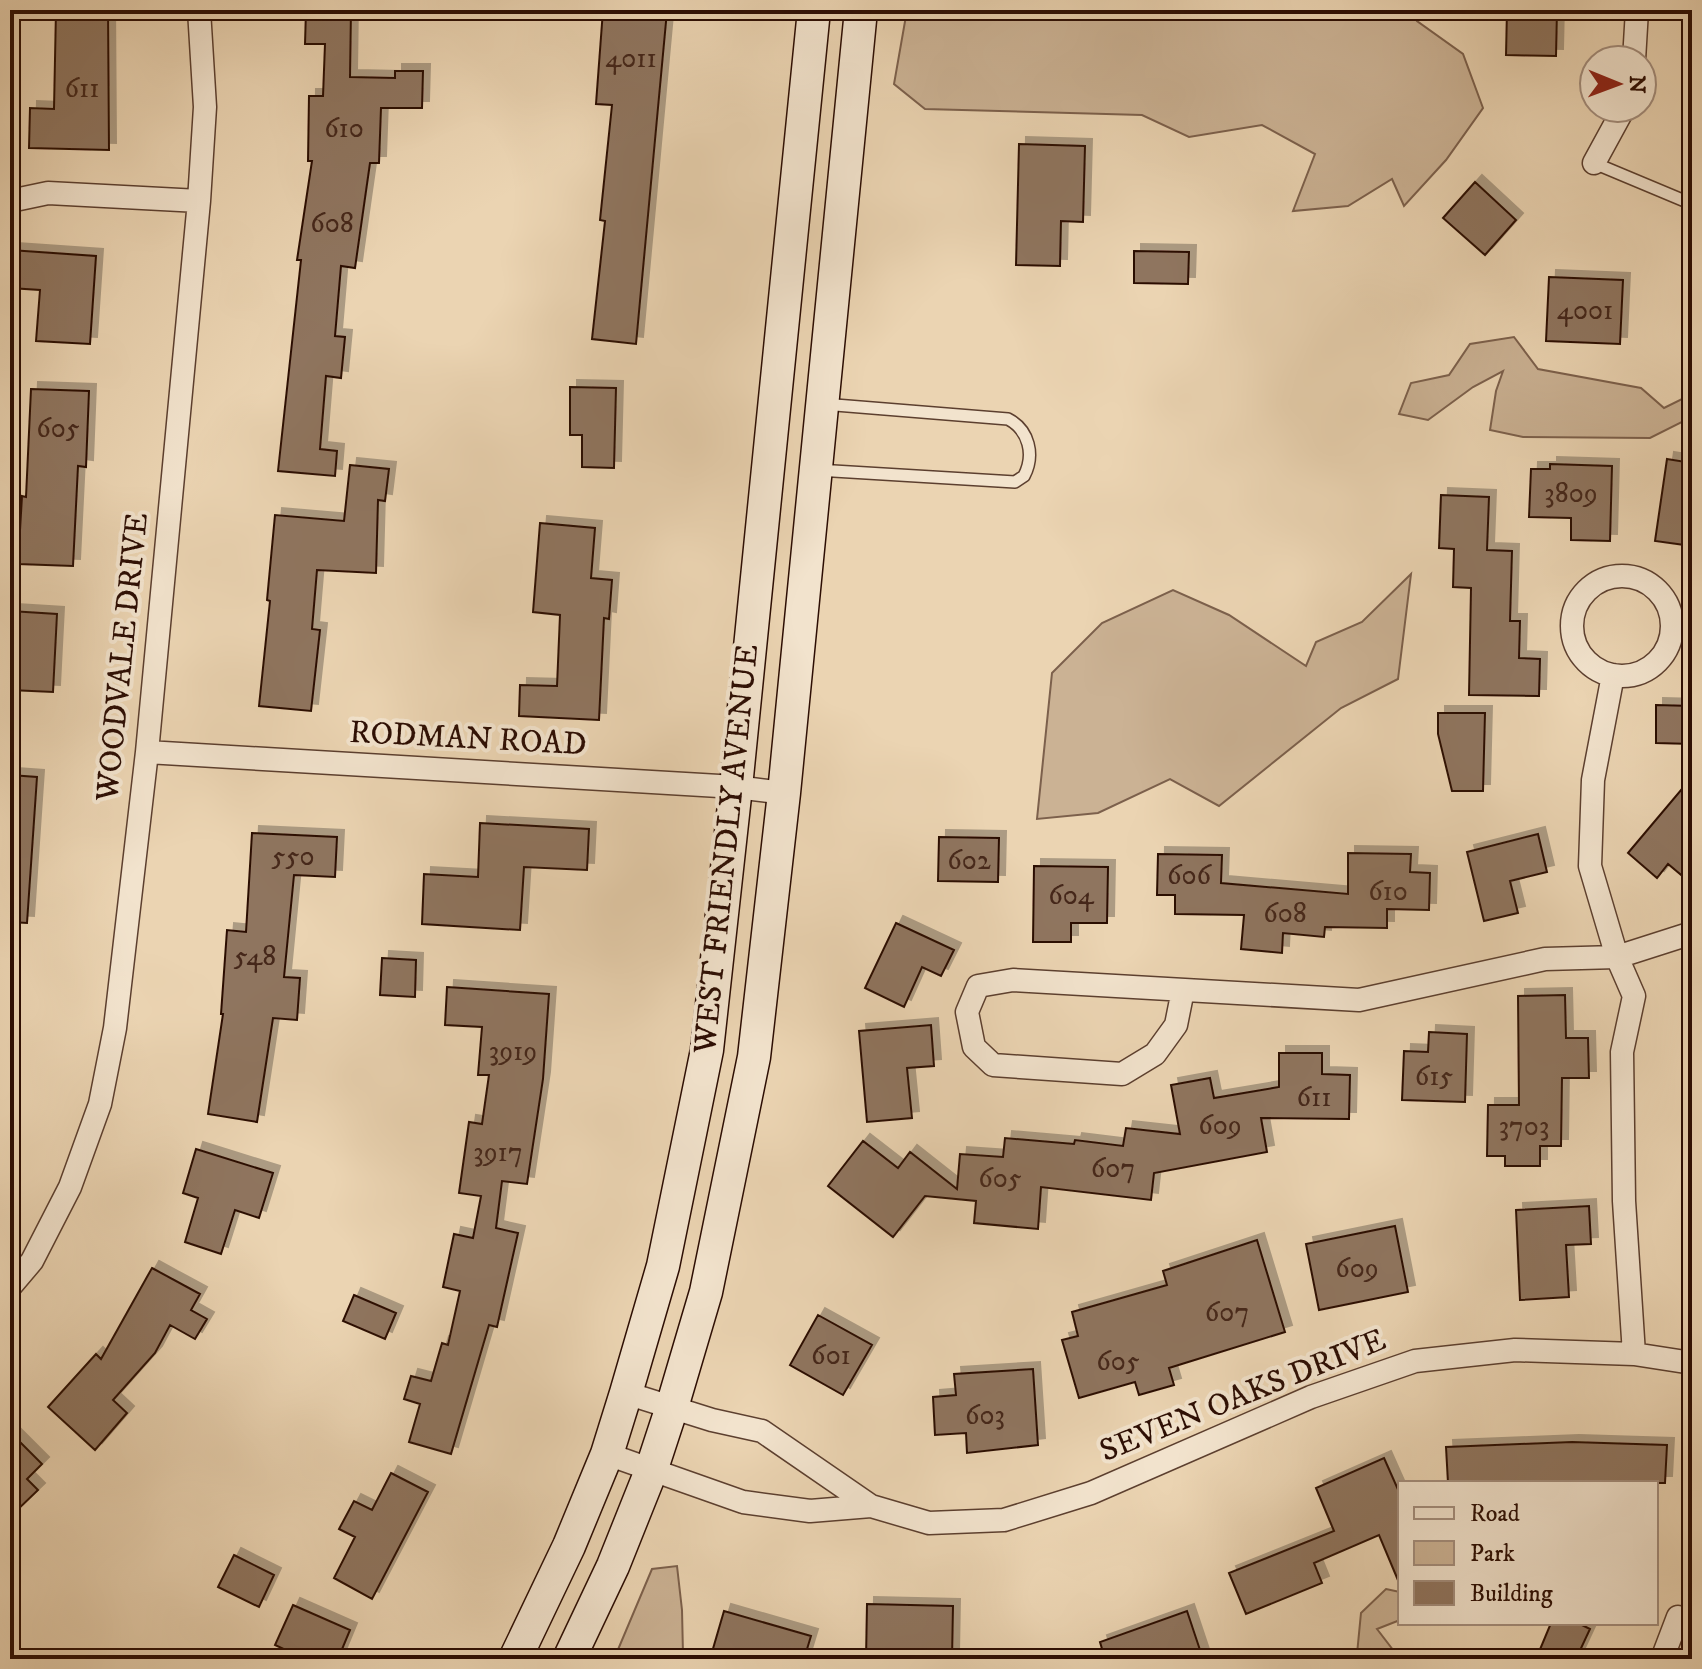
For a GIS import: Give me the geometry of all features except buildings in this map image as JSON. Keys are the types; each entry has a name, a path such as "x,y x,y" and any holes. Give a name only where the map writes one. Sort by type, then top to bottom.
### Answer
{"main road":[{"name":"WEST FRIENDLY AVENUE","path":"515,1659 569,1546 607,1454 663,1266 707,1050 814,10"},
{"name":"WEST FRIENDLY AVENUE","path":"569,1659 613,1566 651,1471 672,1407 706,1292 754,1057 784,793 861,10"}],"street":[{"name":"WOODVALE DRIVE","path":"10,1287 32,1261 70,1187 100,1104 115,1028 147,752 199,201 205,107 199,10"},
{"path":"1635,44 1637,10"},
{"path":"1594,163 1615,124"},
{"path":"10,201 48,193 199,201"},
{"path":"1625,576 1648,584 1665,600 1671,616 1672,632 1667,648 1658,661 1645,671 1629,676 1613,675 1598,670 1584,659 1576,645 1572,628 1574,612 1581,597 1593,585 1609,578 1625,576"},
{"path":"1613,675 1593,780 1590,866 1617,957 1634,996 1622,1052 1624,1201 1634,1354"},
{"name":"RODMAN ROAD","path":"147,752 736,787 784,793"},
{"path":"1183,990 1176,1025 1155,1054 1122,1074 993,1065 974,1047 967,1012 978,986 1013,980 1359,1000 1545,959 1617,957 1692,933"},
{"name":"SEVEN OAKS DRIVE","path":"626,1393 762,1431 871,1506 929,1523 1004,1520 1091,1493 1311,1397 1415,1361 1515,1350 1634,1354 1692,1363"},
{"name":"SEVEN OAKS DRIVE","path":"607,1454 743,1502 810,1511 871,1506"},
{"path":"1662,1659 1678,1617"}],"lane":[{"path":"1594,163 1692,204"},
{"path":"816,470 1015,482 1029,469 1030,449 1026,438 1019,425 1008,419 823,404"}],"green space":[{"path":"907,10 1420,10 1417,21 1463,54 1483,108 1446,160 1404,206 1392,179 1348,206 1293,211 1315,154 1262,125 1189,137 1142,115 925,109 894,84"},
{"path":"1514,337 1538,369 1641,388 1664,408 1692,394 1692,417 1650,438 1523,437 1490,430 1496,391 1503,371 1473,387 1428,420 1399,414 1411,383 1449,375 1470,344"},
{"path":"1411,574 1398,679 1341,708 1219,806 1170,779 1098,813 1037,819 1052,673 1102,623 1173,590 1229,615 1306,666 1316,642 1362,622"},
{"path":"677,1566 682,1610 683,1654 680,1659 614,1659 652,1569"},
{"path":"1386,1589 1398,1592 1398,1621 1377,1629 1400,1659 1353,1659 1357,1654 1361,1613"}]}
